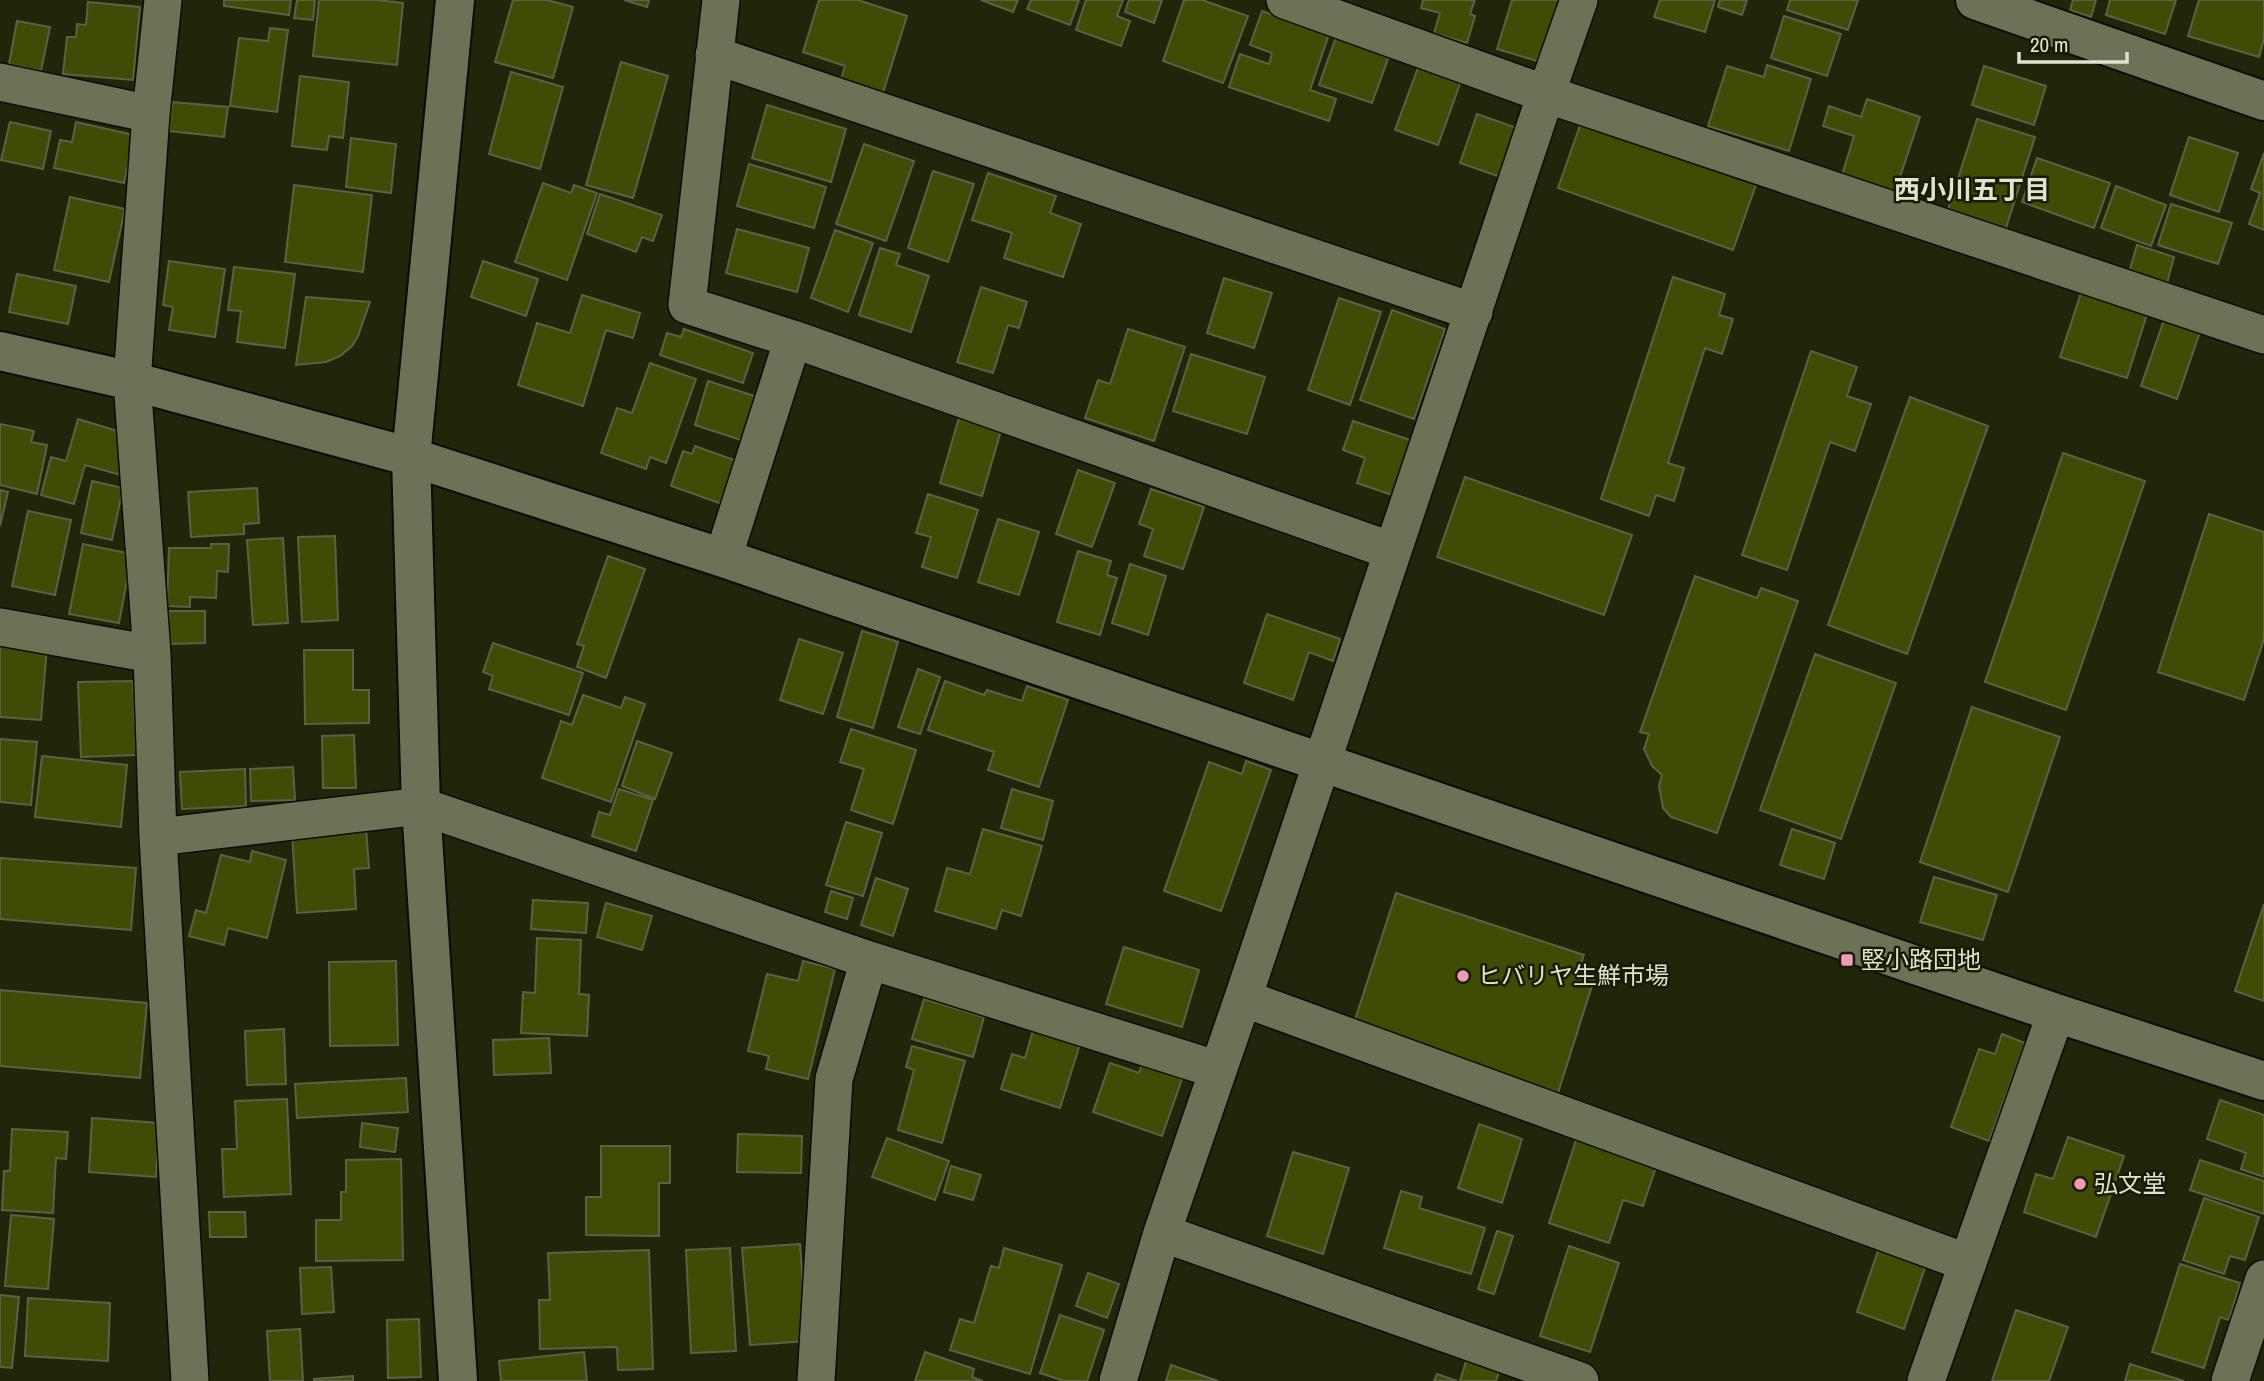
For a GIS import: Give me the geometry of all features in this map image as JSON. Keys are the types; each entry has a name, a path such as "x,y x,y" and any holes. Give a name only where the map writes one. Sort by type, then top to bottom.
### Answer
{"street":[{"path":"163,0 151,114 132,381 152,654 158,837 190,1381"},
{"path":"455,0 411,457 421,806 458,1381"},
{"path":"721,0 687,305 793,339 1392,551"},
{"path":"1285,0 1546,94 2264,335"},
{"path":"1118,1381 1162,1233 1244,998 1321,761 1579,0"},
{"path":"1975,0 2264,102"},
{"path":"714,55 1474,312"},
{"path":"0,82 151,114"},
{"path":"723,558 793,339"},
{"path":"0,351 132,381 411,457 723,558 2056,1013 2264,1081"},
{"path":"0,627 152,654"},
{"path":"158,837 421,806 869,960 1218,1070"},
{"path":"816,1381 834,1079 869,960"},
{"path":"1244,998 1968,1263"},
{"path":"1926,1381 2056,1013"},
{"path":"1162,1233 1580,1381"},
{"path":"2230,1381 2254,1347 2264,1279"}],"building":[{"path":"224,0 291,0 289,15 224,6"},
{"path":"297,0 315,0 313,20 294,18"},
{"path":"319,0 403,3 397,65 313,56"},
{"path":"513,0 547,0 573,7 553,78 495,62"},
{"path":"624,0 649,0 647,7"},
{"path":"819,0 858,0 907,16 882,96 840,82 845,66 803,52"},
{"path":"981,0 1018,0 1013,12"},
{"path":"1031,0 1079,0 1070,25 1027,9"},
{"path":"1086,0 1123,0 1117,16 1130,21 1121,46 1076,30"},
{"path":"1129,0 1162,0 1154,23 1125,12"},
{"path":"1184,0 1202,0 1248,16 1223,83 1163,61"},
{"path":"1423,0 1475,0 1470,14 1475,16 1467,43 1434,33 1440,13 1421,8"},
{"path":"1512,0 1562,0 1544,63 1497,49"},
{"path":"1660,0 1715,0 1705,32 1654,17"},
{"path":"1720,0 1747,0 1742,15 1718,7"},
{"path":"1790,0 1858,0 1848,30 1787,10"},
{"path":"2073,0 2096,0 2091,17 2070,10"},
{"path":"2110,0 2176,0 2165,34 2106,15"},
{"path":"2199,0 2264,0 2264,39 2259,57 2188,36"},
{"path":"88,2 140,7 133,80 63,74 67,37 76,37 77,24 86,25"},
{"path":"1262,11 1329,34 1310,90 1336,99 1329,121 1229,87 1240,54 1269,64 1272,53 1250,45"},
{"path":"1784,16 1841,34 1827,76 1771,58"},
{"path":"17,21 50,27 41,71 9,64"},
{"path":"270,28 288,30 277,112 230,106 239,38 268,41"},
{"path":"1336,37 1389,56 1372,103 1319,85"},
{"path":"621,62 668,76 633,198 586,185"},
{"path":"1419,65 1461,81 1438,145 1395,130"},
{"path":"1767,65 1811,79 1789,151 1708,126 1727,66 1764,77"},
{"path":"1984,66 2046,86 2034,125 1972,105"},
{"path":"511,72 563,87 540,169 489,154"},
{"path":"300,76 349,82 343,138 329,136 327,150 292,146"},
{"path":"1867,99 1920,117 1895,192 1842,175 1854,136 1823,126 1829,106 1861,117"},
{"path":"172,102 228,107 224,137 169,131"},
{"path":"767,105 846,129 831,182 752,158"},
{"path":"1477,114 1523,130 1506,179 1460,163"},
{"path":"1583,117 1758,179 1733,250 1558,188"},
{"path":"1977,119 2035,137 2005,231 1947,213"},
{"path":"10,122 51,131 43,169 1,160"},
{"path":"76,122 134,135 124,183 54,168 60,140 72,142"},
{"path":"2189,137 2238,153 2219,212 2170,195"},
{"path":"351,138 396,144 391,193 346,187"},
{"path":"864,144 914,161 886,241 836,224"},
{"path":"2264,153 2264,230 2249,224 2260,193 2251,189"},
{"path":"2037,158 2110,183 2094,228 2022,202"},
{"path":"749,164 826,187 814,228 737,206"},
{"path":"933,171 974,184 948,262 908,248"},
{"path":"988,173 1056,196 1050,213 1081,224 1063,277 1004,258 1012,233 972,220"},
{"path":"543,183 571,193 574,185 597,193 567,280 515,262"},
{"path":"294,185 372,195 363,272 285,262"},
{"path":"2116,186 2166,205 2151,246 2101,228"},
{"path":"600,194 662,215 653,241 642,237 636,252 587,234"},
{"path":"70,197 125,209 109,282 54,270"},
{"path":"2171,204 2232,223 2218,264 2158,245"},
{"path":"737,229 809,248 797,292 726,273"},
{"path":"835,230 873,243 848,312 811,298"},
{"path":"2137,245 2174,257 2166,287 2128,276"},
{"path":"880,248 900,254 896,265 929,276 911,332 859,315"},
{"path":"169,261 225,269 215,337 169,330 173,307 163,305"},
{"path":"483,261 538,279 526,316 471,297"},
{"path":"234,267 295,274 285,348 237,342 241,311 228,310"},
{"path":"17,274 76,286 68,324 9,312"},
{"path":"1673,277 1725,294 1719,315 1733,319 1722,354 1705,348 1668,463 1684,468 1674,501 1656,495 1649,516 1601,499"},
{"path":"1224,278 1272,293 1254,348 1207,333"},
{"path":"981,287 1027,302 1019,328 1008,325 993,373 957,362"},
{"path":"2082,290 2148,311 2127,378 2060,357"},
{"path":"582,295 640,313 633,338 606,330 583,406 518,385 537,323 570,333"},
{"path":"306,297 370,302 352,346 340,356 326,362 296,365"},
{"path":"1339,298 1381,312 1350,405 1308,390"},
{"path":"1392,310 1445,329 1414,419 1360,400"},
{"path":"2164,320 2200,332 2177,399 2141,386"},
{"path":"684,329 753,353 743,383 660,355 667,333 681,337"},
{"path":"1128,329 1185,347 1154,441 1085,418 1098,380 1110,384"},
{"path":"1811,351 1857,367 1847,396 1871,404 1855,451 1830,442 1787,570 1742,555"},
{"path":"1191,354 1265,377 1247,434 1173,411"},
{"path":"650,363 696,379 666,463 650,457 646,469 601,453 617,408 632,413"},
{"path":"708,381 764,399 750,443 695,425"},
{"path":"1910,397 1988,426 1907,654 1828,625"},
{"path":"961,411 1003,424 982,496 940,483"},
{"path":"78,419 121,432 124,476 85,465 74,504 41,495 51,457 66,461"},
{"path":"1353,421 1413,441 1395,496 1357,483 1365,458 1343,450"},
{"path":"0,424 34,431 31,442 47,445 37,494 0,485"},
{"path":"695,446 737,461 722,504 671,486 683,451 692,454"},
{"path":"2063,453 2145,481 2066,710 1985,682"},
{"path":"1078,470 1115,483 1092,547 1056,534"},
{"path":"1465,477 1632,535 1604,615 1437,557"},
{"path":"92,481 123,488 112,540 81,533"},
{"path":"257,488 259,523 244,524 244,534 191,537 188,492"},
{"path":"1151,489 1204,507 1183,569 1144,556 1153,529 1139,524"},
{"path":"0,490 8,492 0,526"},
{"path":"928,494 978,510 957,578 922,567 931,537 916,533"},
{"path":"28,511 71,520 55,595 12,586"},
{"path":"2209,514 2264,532 2264,639 2244,700 2158,672"},
{"path":"998,519 1039,532 1019,595 978,582"},
{"path":"335,536 338,620 302,622 298,537"},
{"path":"283,538 288,623 253,625 247,540"},
{"path":"83,544 132,554 119,623 69,614"},
{"path":"211,544 229,544 228,572 217,571 216,598 190,597 190,607 167,606 169,548 211,548"},
{"path":"1078,551 1111,561 1107,575 1117,578 1100,635 1057,622"},
{"path":"608,556 645,569 606,678 577,667 584,646 577,644"},
{"path":"1130,564 1166,576 1148,635 1112,623"},
{"path":"1695,576 1757,598 1761,588 1798,601 1717,833 1671,817 1663,808 1659,786 1662,775 1652,766 1644,749 1649,734 1640,732"},
{"path":"169,611 205,611 205,643 169,644"},
{"path":"1267,614 1340,639 1333,661 1309,652 1293,700 1244,683"},
{"path":"862,631 898,642 873,728 837,717"},
{"path":"799,639 843,653 823,714 780,700"},
{"path":"0,641 47,646 41,720 0,717"},
{"path":"493,643 583,673 569,715 489,689 493,676 483,672"},
{"path":"304,650 353,650 353,690 369,690 369,723 305,724"},
{"path":"1815,654 1896,683 1841,839 1760,810"},
{"path":"918,669 940,677 920,734 898,727"},
{"path":"133,681 136,755 81,757 78,682"},
{"path":"945,681 984,695 987,690 1022,701 1027,686 1068,700 1039,787 988,770 994,752 928,730"},
{"path":"583,695 621,708 625,697 645,704 611,802 542,778 561,721 572,725"},
{"path":"1972,707 2060,737 2008,892 1920,862"},
{"path":"851,729 916,750 893,824 851,810 864,769 840,762"},
{"path":"354,735 356,788 323,788 322,736"},
{"path":"0,739 37,742 31,805 0,802"},
{"path":"637,741 672,753 655,799 622,786"},
{"path":"42,756 127,765 121,827 35,817"},
{"path":"1246,761 1271,770 1221,911 1164,891 1209,762 1242,774"},
{"path":"293,767 295,800 251,801 250,769"},
{"path":"245,769 246,806 182,809 180,772"},
{"path":"619,789 653,800 636,851 592,836 599,812 610,815"},
{"path":"1012,789 1053,801 1043,840 1001,828"},
{"path":"846,822 882,833 863,896 826,885"},
{"path":"366,828 369,868 354,869 356,909 297,913 292,833"},
{"path":"983,829 1042,846 1021,916 1002,910 996,929 935,911 947,868 970,874"},
{"path":"1792,829 1835,843 1824,879 1780,865"},
{"path":"252,851 286,860 267,938 228,928 224,945 189,936 196,910 206,913 221,855 250,862"},
{"path":"0,858 136,868 131,930 0,919"},
{"path":"1934,877 1997,895 1983,940 1920,922"},
{"path":"876,878 908,889 893,936 861,925"},
{"path":"831,891 853,898 847,919 825,912"},
{"path":"1396,893 1584,955 1579,970 1595,976 1558,1093 1353,1026"},
{"path":"533,900 588,903 586,933 531,929"},
{"path":"606,903 652,916 642,950 597,937"},
{"path":"2264,904 2264,1001 2235,991"},
{"path":"537,938 581,940 579,994 589,995 587,1036 521,1033 523,992 535,993"},
{"path":"1124,947 1199,970 1182,1027 1106,1004"},
{"path":"396,961 398,1045 330,1046 329,962"},
{"path":"803,961 835,969 808,1079 766,1069 769,1056 748,1051 767,974 798,981"},
{"path":"0,990 147,1003 140,1078 0,1066"},
{"path":"924,999 984,1017 973,1057 912,1039"},
{"path":"1034,1027 1081,1041 1060,1108 1001,1089 1012,1054 1025,1058"},
{"path":"284,1029 286,1084 247,1085 245,1031"},
{"path":"2002,1034 2025,1043 1989,1141 1951,1127 1979,1049 1995,1054"},
{"path":"549,1038 551,1073 494,1075 493,1040"},
{"path":"912,1046 965,1061 942,1143 898,1130 914,1070 906,1067"},
{"path":"1110,1063 1139,1073 1142,1064 1182,1079 1162,1136 1093,1112"},
{"path":"406,1078 408,1112 297,1118 295,1084"},
{"path":"287,1099 291,1194 224,1197 222,1149 237,1149 235,1101"},
{"path":"2220,1100 2264,1115 2264,1177 2241,1169 2246,1153 2207,1139"},
{"path":"92,1118 159,1123 156,1177 89,1172"},
{"path":"362,1123 398,1128 395,1152 360,1147"},
{"path":"1479,1124 1522,1139 1502,1203 1458,1188"},
{"path":"12,1129 68,1132 66,1159 56,1158 53,1213 2,1210 4,1171 10,1171"},
{"path":"738,1134 802,1136 801,1173 737,1172"},
{"path":"1577,1137 1657,1164 1643,1206 1623,1200 1609,1243 1549,1223"},
{"path":"2068,1137 2124,1156 2096,1237 2024,1212 2036,1174 2053,1179"},
{"path":"887,1138 949,1161 935,1200 872,1177"},
{"path":"601,1146 670,1146 670,1183 659,1183 659,1236 586,1235 586,1197 601,1197"},
{"path":"1293,1152 1349,1168 1323,1254 1267,1236"},
{"path":"401,1159 403,1260 316,1261 316,1220 341,1220 341,1192 346,1192 346,1160"},
{"path":"2200,1160 2264,1181 2264,1214 2190,1190"},
{"path":"951,1166 981,1175 973,1200 944,1192"},
{"path":"1401,1191 1422,1197 1419,1208 1485,1228 1471,1274 1384,1248"},
{"path":"2204,1198 2259,1217 2245,1260 2230,1256 2224,1274 2183,1260"},
{"path":"209,1212 245,1212 246,1237 210,1237"},
{"path":"11,1215 54,1219 48,1289 5,1286"},
{"path":"1497,1231 1513,1236 1494,1294 1478,1289"},
{"path":"1881,1242 1928,1259 1904,1329 1857,1312"},
{"path":"800,1244 807,1341 750,1345 742,1248"},
{"path":"1569,1246 1619,1263 1590,1352 1540,1336"},
{"path":"730,1248 736,1351 691,1353 686,1250"},
{"path":"1004,1248 1062,1265 1030,1374 950,1350 960,1319 974,1323 991,1266 999,1268"},
{"path":"649,1250 653,1369 618,1370 617,1347 540,1349 539,1300 550,1300 548,1253"},
{"path":"2180,1264 2240,1283 2229,1320 2220,1317 2204,1368 2152,1352"},
{"path":"331,1267 334,1312 302,1314 300,1268"},
{"path":"1088,1273 1119,1284 1107,1318 1076,1306"},
{"path":"0,1295 19,1297 12,1368 0,1367"},
{"path":"28,1298 110,1303 108,1361 25,1356"},
{"path":"2016,1310 2068,1327 2049,1381 1992,1381"},
{"path":"1060,1315 1104,1330 1087,1381 1064,1381 1040,1373"},
{"path":"419,1319 421,1377 388,1378 387,1320"},
{"path":"300,1329 303,1381 270,1381 267,1331"},
{"path":"584,1352 587,1381 501,1381 499,1361"},
{"path":"925,1352 974,1369 972,1377 983,1381 915,1381"},
{"path":"1467,1358 1500,1369 1496,1381 1460,1381"},
{"path":"2130,1364 2184,1381 2125,1381"},
{"path":"1171,1365 1218,1381 1166,1381"},
{"path":"1437,1374 1457,1381 1434,1381"},
{"path":"353,1376 353,1381 314,1381 314,1379"}],"place":[{"name":"竪小路団地","path":"1847,960"},
{"name":"ヒバリヤ生鮮市場","path":"1463,976"},
{"name":"弘文堂","path":"2080,1184"}],"district":[{"name":"西小川五丁目","path":"1972,190"}]}
